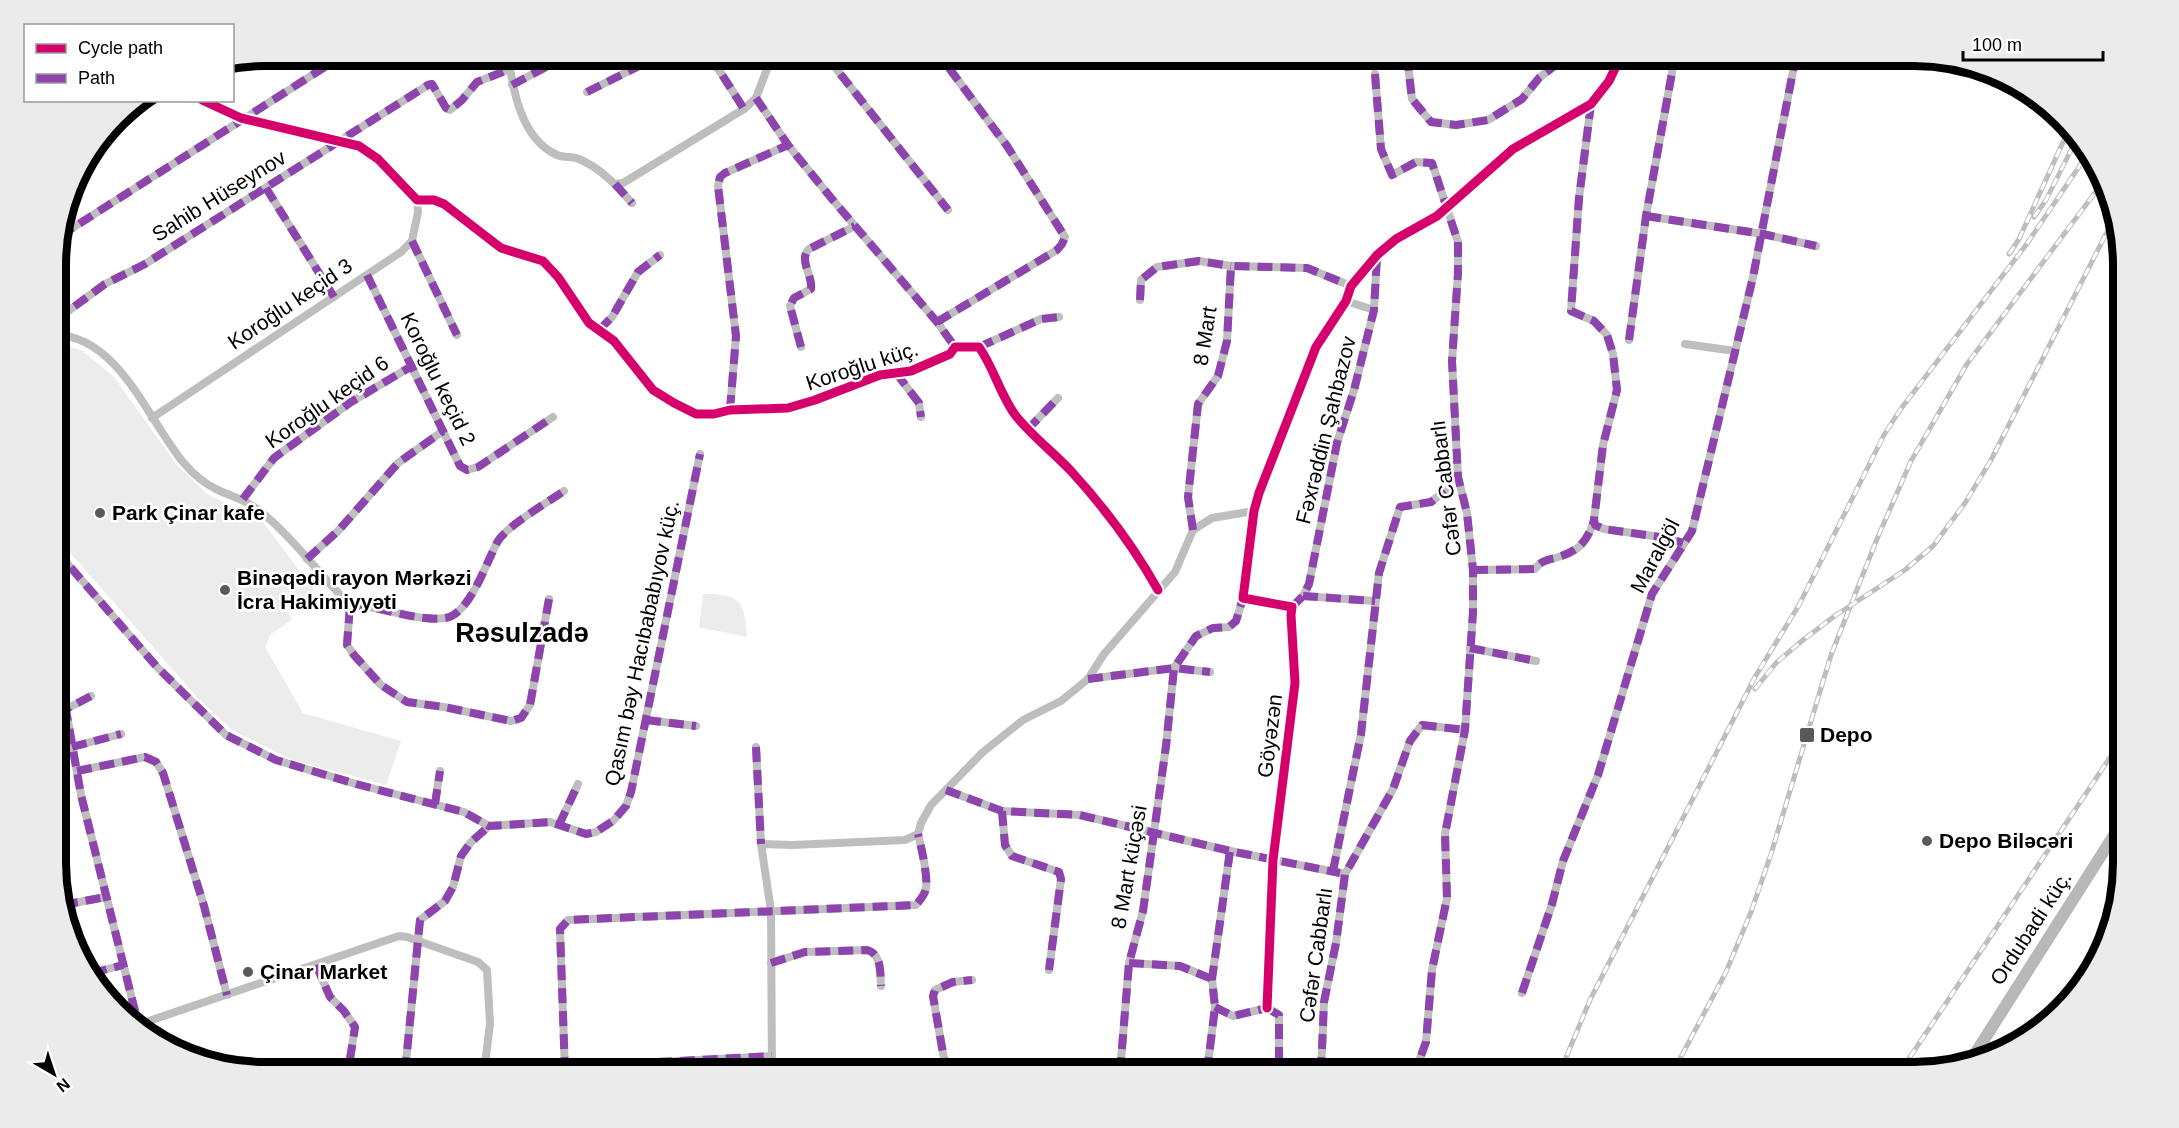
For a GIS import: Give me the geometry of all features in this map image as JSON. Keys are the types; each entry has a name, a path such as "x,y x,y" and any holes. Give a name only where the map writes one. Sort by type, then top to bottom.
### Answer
{"main road":[{"name":"Ordubadi küç.","path":"1977,1051 2113,836"}],"street":[{"path":"70,230 326,66"},
{"path":"510,66 512,85 525,123 543,146 558,156 577,158 603,171 632,203"},
{"path":"512,85 548,66"},
{"path":"587,92 639,66"},
{"path":"716,66 744,109"},
{"path":"615,184 632,177 744,109 756,98 768,66"},
{"path":"834,66 948,210"},
{"path":"937,322 1057,250 1065,237 1007,146 947,66"},
{"path":"1408,66 1412,99 1431,122 1456,125 1488,120 1505,110 1522,99 1539,78 1554,66"},
{"path":"1292,607 1243,598 1254,511 1316,347 1346,301 1351,286 1377,255 1396,239 1437,216 1513,149 1591,104 1609,81 1616,66"},
{"path":"1629,340 1646,216 1673,66"},
{"name":"Maralgöl","path":"1522,993 1552,904 1563,861 1598,775 1652,594 1692,531 1763,234 1794,66"},
{"name":"Sahib Hüseynov","path":"66,313 105,284 146,264 428,85 432,84 446,108 450,110 477,82 510,69"},
{"name":"Cəfər Cabbarlı","path":"1375,74 1381,149 1392,175 1416,162 1432,163 1458,242 1452,361 1458,477 1467,513 1473,570 1465,730 1445,834 1447,898 1432,970 1426,1042 1419,1062"},
{"path":"756,98 788,145 937,322 955,347 979,347 1041,319 1059,317"},
{"path":"206,102 242,118 359,146 378,159 417,200 418,212 412,241 457,335"},
{"path":"1473,570 1528,570 1546,560 1572,553 1589,538 1594,520 1603,445 1617,390 1613,354 1607,335 1594,321 1571,311 1579,198 1591,104"},
{"path":"730,410 736,336 718,186 720,177 725,173 788,145"},
{"path":"266,188 334,297"},
{"name":"Koroğlu küç.","path":"417,200 434,200 444,204 501,248 543,261 558,277 589,323 614,341 653,390 696,414 788,408 880,375 911,371 950,354 955,347"},
{"path":"1646,216 1763,234 1816,246"},
{"path":"801,347 790,306 794,298 811,289 812,284 804,253 855,226"},
{"name":"Koroğlu keçid 3","path":"152,418 401,252 412,241"},
{"path":"599,330 612,317 638,272 660,255"},
{"name":"Fəxrəddin Şahbazov","path":"1292,607 1303,596 1309,584 1337,443 1354,390 1374,310 1377,255"},
{"path":"1140,300 1141,280 1157,267 1199,261 1231,266 1307,268 1351,286"},
{"name":"8 Mart","path":"1193,530 1188,497 1198,404 1218,376 1227,341 1231,266"},
{"name":"Koroğlu keçid 2","path":"367,275 460,466 467,470 478,467 553,417"},
{"path":"1346,301 1374,310"},
{"path":"66,335 91,345 117,368 184,464 217,489 243,499 265,515 350,605 370,606 430,619 449,618 462,607 478,585 501,537 564,491"},
{"path":"1685,344 1735,351"},
{"path":"979,347 1013,413 1027,430 1072,472 1136,552 1158,590"},
{"name":"Koroğlu keçid 6","path":"243,499 274,458 351,402 412,366"},
{"path":"896,373 919,403 921,417"},
{"path":"1027,430 1059,398"},
{"path":"307,559 338,531 398,462 443,430"},
{"name":"Qasım bəy Hacıbababıyov küç.","path":"489,826 550,822 586,834 596,832 613,821 626,806 631,792 700,454"},
{"path":"1333,871 1361,734 1379,573 1400,507 1431,502 1444,491"},
{"path":"565,1062 560,929 568,920 916,904 922,898 926,888 922,848 918,834 921,823 932,805 982,752 1023,720 1061,701 1088,679 1104,654 1175,572 1193,530 1212,518 1254,511"},
{"path":"1594,520 1595,525 1604,529 1667,538 1683,543"},
{"path":"66,560 157,667 226,735 276,760 473,815 489,826 471,842 461,856 453,887 445,901 420,920 406,1062"},
{"path":"1303,596 1376,601"},
{"name":"8 Mart küçəsi","path":"1121,1062 1129,963 1143,911 1155,832 1174,668 1196,636 1213,627 1229,627 1236,621 1243,598"},
{"path":"350,605 347,645 381,685 407,702 444,706 511,722 521,718 530,705 549,599"},
{"name":"Göyəzən","path":"1267,1008 1273,860 1295,683 1292,607"},
{"path":"1470,648 1536,662"},
{"path":"1088,679 1174,668 1210,672"},
{"path":"66,709 92,696"},
{"path":"646,720 696,726"},
{"name":"Cəfər Cabbarlı","path":"1321,1062 1324,1002 1336,943 1346,874 1393,789 1410,741 1422,725 1465,730"},
{"path":"66,728 137,1015"},
{"path":"72,747 121,734"},
{"path":"756,747 761,844 771,911 772,1062"},
{"path":"77,771 145,757 156,762 163,773 204,906 227,995"},
{"path":"435,804 440,771"},
{"path":"559,825 578,784"},
{"path":"946,790 1002,811 1080,815 1230,851 1346,874"},
{"path":"1002,811 1005,845 1012,856 1059,872 1061,879 1049,970"},
{"path":"761,844 792,845 905,840 918,834"},
{"path":"1208,1062 1215,1007 1212,980 1230,851"},
{"path":"71,903 106,897"},
{"path":"144,1021 399,936 418,940 478,962 487,970 490,1024 485,1062"},
{"path":"771,963 805,952 867,950 877,956 881,986"},
{"path":"1129,963 1180,966 1212,980"},
{"path":"316,964 330,997 355,1027 350,1062"},
{"path":"99,971 123,965"},
{"path":"945,1062 933,996 935,990 953,982 972,980"},
{"path":"1215,1007 1233,1016 1267,1008 1279,1015 1279,1062"},
{"path":"683,1062 772,1056"}],"shaded area":[{"path":"66,346 81,350 113,376 177,465 207,494 262,521 314,590 285,608 292,620 271,634 265,647 303,713 401,741 386,785 292,760 232,730 197,697 66,548"},
{"path":"703,594 725,595 738,602 744,615 747,637 699,627"}],"railway":[{"path":"2009,254 2019,239 2066,136"},
{"path":"2034,217 2046,200 2073,146"},
{"path":"1564,1062 1590,1000 1755,677 1799,605 1884,435 1900,410 2026,245 2083,161"},
{"path":"1678,1062 1726,972 1751,912 1771,854 1831,655 1911,461 1967,364 2098,189"},
{"path":"1755,689 1776,663 1803,640 1836,615 1905,570 1933,546 1965,503 1991,460 2109,230"},
{"path":"1907,1062 2113,753"}],"marked path":[{"path":"70,230 326,66"},
{"path":"512,85 548,66"},
{"path":"587,92 639,66"},
{"path":"716,66 744,109"},
{"path":"834,66 948,210"},
{"path":"937,322 1057,250 1065,237 1007,146 947,66"},
{"path":"1408,66 1412,99 1431,122 1456,125 1488,120 1522,99 1539,78 1554,66"},
{"path":"1629,340 1646,216 1673,66"},
{"path":"1522,993 1552,904 1563,861 1598,775 1652,594 1692,531 1753,277 1794,66"},
{"path":"66,313 105,284 145,264 428,85 432,84 446,108 450,110 477,82 510,69"},
{"path":"1375,74 1381,149 1392,175 1416,162 1432,163 1458,242 1452,361 1458,477 1467,513 1473,570 1473,612 1465,730 1445,834 1447,898 1432,970 1426,1042 1419,1062"},
{"path":"756,98 788,145 937,322 955,347"},
{"path":"1591,104 1579,198 1571,311 1594,321 1607,335 1613,354 1617,390 1603,445 1595,525 1604,529 1667,538 1683,543"},
{"path":"730,410 736,336 718,186 720,177 725,173 788,145"},
{"path":"615,184 632,203"},
{"path":"266,188 334,297"},
{"path":"1646,216 1763,234 1816,246"},
{"path":"801,347 790,306 794,298 811,289 805,263 806,253 809,249 855,226"},
{"path":"412,241 457,335"},
{"path":"599,330 612,317 638,272 660,255"},
{"path":"1292,607 1303,596 1309,584 1337,443 1354,390 1374,310 1377,255"},
{"path":"1140,300 1141,280 1157,267 1199,261 1231,266"},
{"path":"1193,530 1188,497 1198,404 1218,376 1227,341 1231,266 1307,268 1351,286"},
{"path":"367,275 460,466 467,470 478,467 553,417"},
{"path":"979,347 1041,319 1059,317"},
{"path":"243,499 274,458 351,402 412,366"},
{"path":"896,373 919,403 921,417"},
{"path":"1027,430 1058,398"},
{"path":"307,559 338,531 398,463 443,431"},
{"path":"66,562 157,667 226,735 276,760 356,784 464,812 489,826 550,822 586,834 596,832 613,821 626,806 631,792 700,454"},
{"path":"549,599 530,705 521,718 511,721 407,702 381,685 347,645 350,605 422,618 445,618 454,615 477,586 503,535 519,521 564,491"},
{"path":"1333,871 1361,734 1379,573 1400,507 1431,502 1445,491"},
{"path":"1473,570 1535,569 1544,561 1576,549 1585,540 1594,520"},
{"path":"1303,596 1375,601"},
{"path":"1121,1062 1129,963 1143,911 1166,746 1174,668 1196,636 1213,628 1229,627 1236,621 1243,598"},
{"path":"1470,648 1536,661"},
{"path":"1088,679 1174,668 1210,672"},
{"path":"66,709 91,696"},
{"path":"66,710 81,795 136,1014"},
{"path":"646,720 696,726"},
{"path":"1321,1062 1324,1002 1336,943 1345,874 1393,789 1410,741 1422,725 1465,730"},
{"path":"72,747 121,734"},
{"path":"756,747 761,844"},
{"path":"77,771 145,757 156,762 163,773 204,906 227,995"},
{"path":"435,804 440,771"},
{"path":"559,825 578,784"},
{"path":"946,790 1002,811 1080,815 1230,851 1340,873"},
{"path":"1002,811 1005,845 1012,856 1059,872 1061,879 1049,970"},
{"path":"406,1062 420,920 445,901 453,887 461,856 471,842 489,826"},
{"path":"565,1062 560,929 568,920 916,905 926,888 924,861 918,834"},
{"path":"1208,1062 1215,1007 1212,979 1230,851"},
{"path":"71,904 106,897"},
{"path":"771,963 805,952 867,950 872,952 878,960 881,986"},
{"path":"1129,963 1180,966 1212,979"},
{"path":"99,971 123,965"},
{"path":"316,965 330,997 355,1027 350,1062"},
{"path":"945,1062 933,996 935,990 953,982 972,980"},
{"path":"1215,1007 1233,1016 1267,1008"},
{"path":"1267,1008 1279,1015 1279,1062"},
{"path":"659,1062 772,1056"}],"cycle path":[{"path":"1267,1008 1273,860 1295,683 1292,607 1243,598 1254,511 1259,493 1316,347 1346,301 1351,286 1377,255 1396,239 1437,216 1513,149 1591,104 1609,81 1616,66"},
{"path":"206,102 241,118 359,146 378,159 417,200 434,200 444,204 501,248 543,261 558,277 589,323 614,341 653,390 696,414 788,408 880,375 911,371 950,354 955,347 979,347 1016,416 1071,471 1095,499 1118,528 1158,590"}],"place":[{"name":"Park Çinar kafe","path":"100,513"},
{"name":"Binəqədi rayon Mərkəzi İcra Hakimiyyəti","path":"225,590"},
{"name":"Depo","path":"1807,735"},
{"name":"Depo Biləcəri","path":"1927,841"},
{"name":"Çinar Market","path":"248,972"}],"district":[{"name":"Rəsulzadə","path":"522,633"}]}
